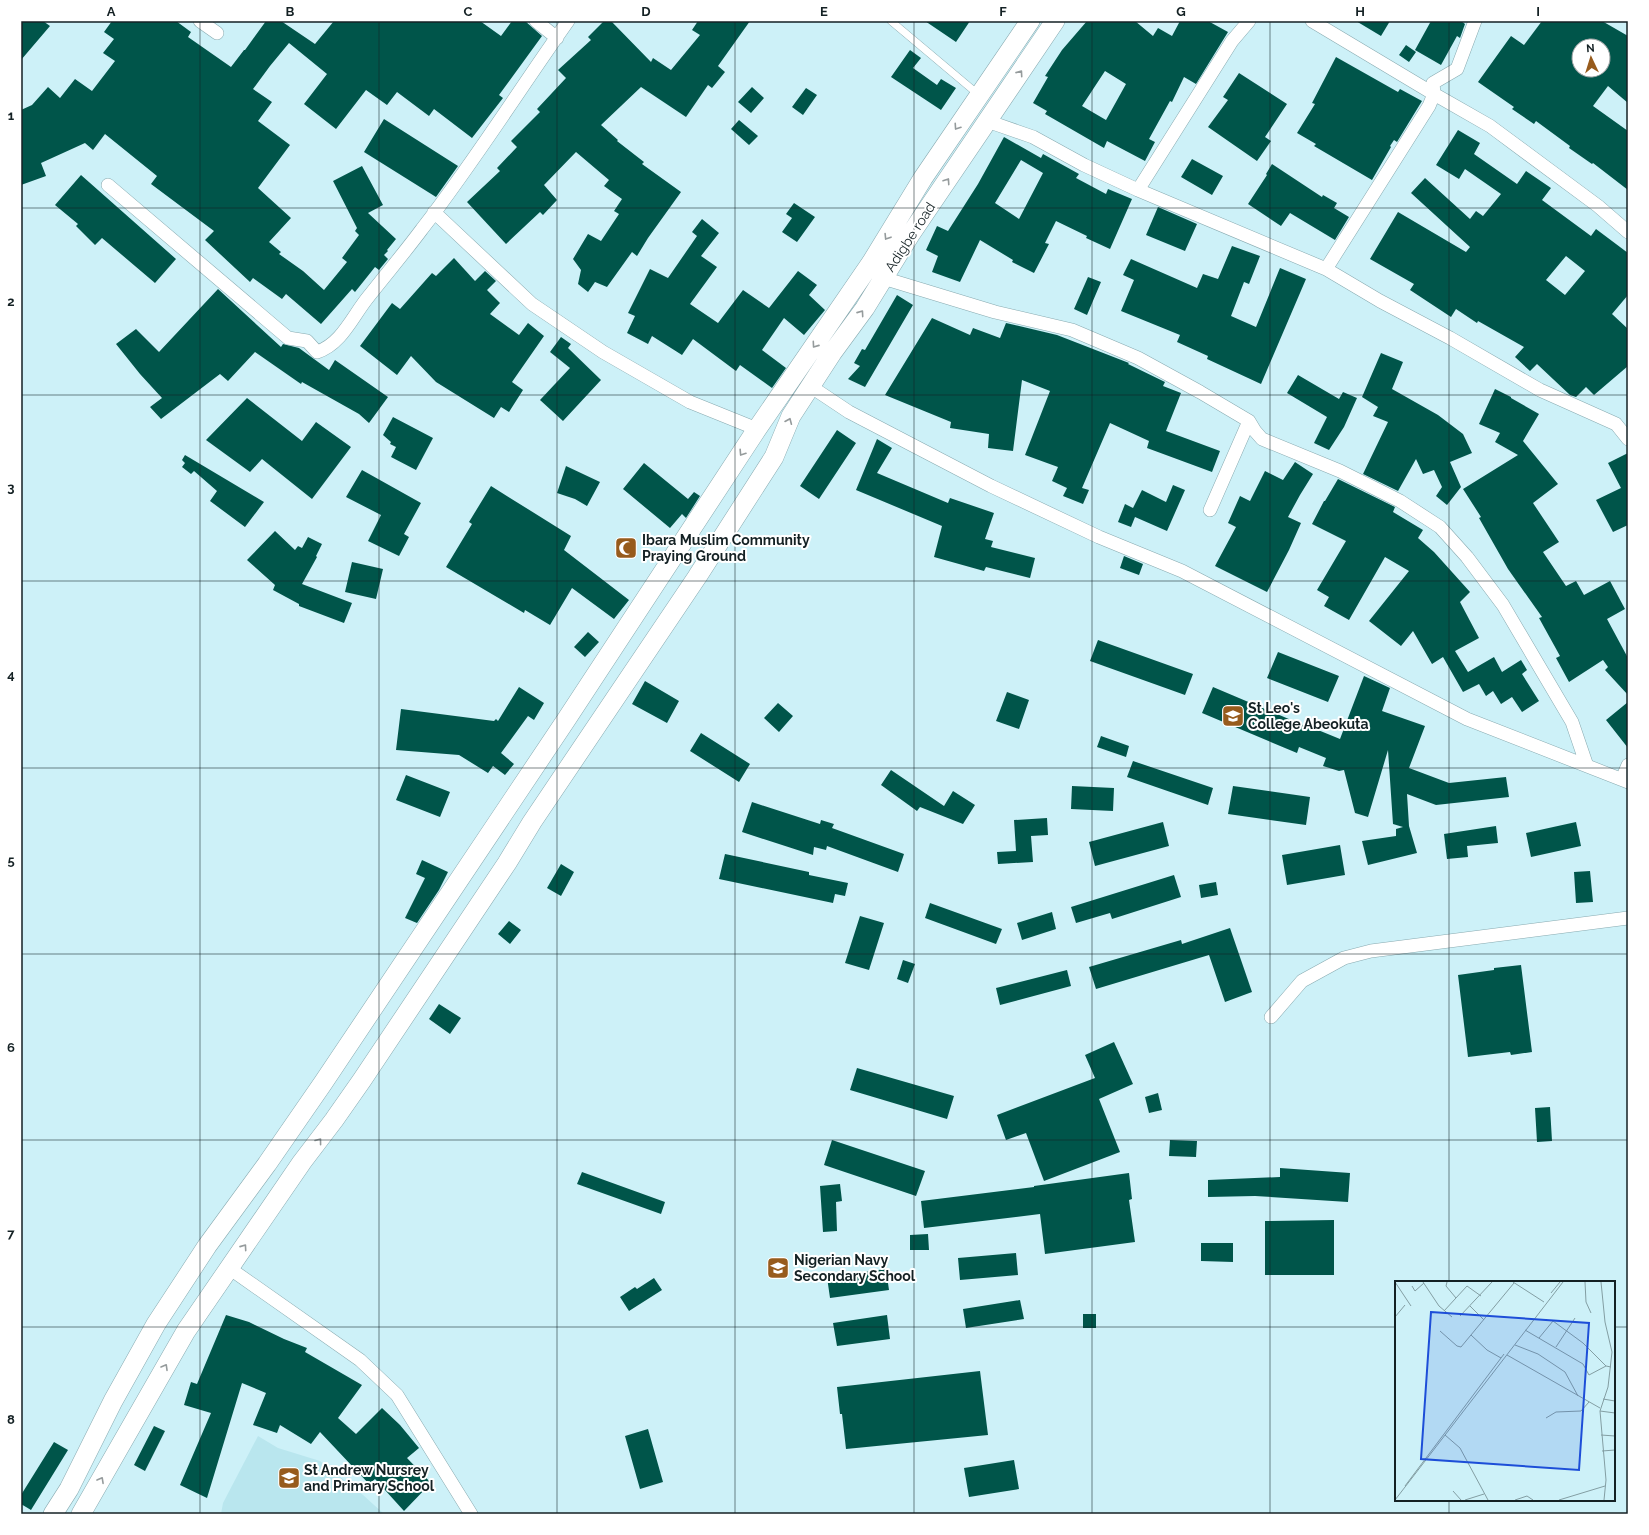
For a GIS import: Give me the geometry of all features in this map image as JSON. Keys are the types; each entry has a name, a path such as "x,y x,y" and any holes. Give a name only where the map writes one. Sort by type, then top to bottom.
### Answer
{"main road":[{"path":"53,1514 69,1489 113,1401 152,1331 207,1246 324,1083 757,430 871,263 923,178 1030,21"},
{"name":"Adigbe road","path":"85,1508 132,1423 186,1331 302,1162 362,1080 507,863 532,822 697,577 774,457 791,416 810,386 864,308 910,235 1055,21"},
{"path":"69,1489 85,1508"}],"street":[{"path":"200,21 217,33"},
{"path":"536,21 557,38"},
{"path":"108,185 288,338 307,341 317,352 325,350 336,342 366,300 434,212 488,138 568,21"},
{"path":"1138,190 1232,41 1249,21"},
{"path":"1312,21 1490,126 1598,206 1628,232"},
{"path":"1326,269 1429,106 1434,94 1433,83 1458,69 1475,21"},
{"path":"987,121 1033,138 1084,165 1138,190 1326,269 1380,301 1450,338 1540,390 1616,424 1628,439"},
{"path":"434,212 532,304 603,352 690,402 757,430"},
{"path":"883,278 995,312 1072,330 1138,358 1249,421 1262,439 1340,471 1393,498 1440,527 1467,558 1503,605 1572,722 1587,766"},
{"path":"810,386 849,412 991,486 1099,537 1182,571 1466,719 1566,759 1625,780 1628,765"},
{"path":"1210,510 1249,421"},
{"path":"1271,1017 1302,981 1344,958 1371,950 1628,918"},
{"path":"229,1268 360,1360 397,1395 471,1514"}],"lane":[{"path":"891,21 979,95"}],"shaded area":[{"name":"St Andrew Nursrey and Primary School","path":"258,1436 278,1448 320,1461 363,1495 384,1514 221,1514 223,1503"}],"building":[{"path":"21,21 43,21 50,26 21,60"},
{"path":"112,21 176,21 191,32 188,37 231,67 266,21 281,21 315,44 334,21 480,21 501,36 512,21 525,21 542,36 499,95 503,98 472,138 434,109 429,116 397,92 387,105 366,90 336,129 304,104 327,74 289,43 270,66 253,89 272,102 258,121 290,145 258,188 291,218 269,242 281,252 279,254 303,271 324,290 347,262 342,258 359,235 355,231 357,228 333,181 362,166 383,205 368,213 396,239 384,255 388,259 379,270 375,267 355,292 352,289 321,324 286,294 282,299 253,278 250,282 205,240 214,231 151,184 157,176 105,134 93,150 85,143 41,163 46,176 21,185 21,110 32,105 48,87 60,98 75,79 92,91 115,61 103,53 114,39 104,32"},
{"path":"604,21 611,21 651,62 653,58 671,70 700,35 692,30 698,21 750,21 718,66 725,72 712,88 708,85 686,117 641,87 601,125 618,140 617,141 644,162 642,164 681,192 637,256 632,252 607,287 595,282 588,292 578,284 581,270 573,259 588,234 601,241 619,214 614,211 622,199 604,186 609,180 576,152 544,185 557,200 543,215 540,212 506,244 467,202 500,171 497,168 517,147 511,141 540,112 537,109 566,78 558,70 591,40 588,37"},
{"path":"925,21 970,21 956,42"},
{"path":"1087,21 1135,21 1153,36 1158,28 1172,36 1180,21 1208,21 1228,32 1196,84 1184,77 1172,102 1170,101 1149,139 1155,142 1145,161 1107,141 1104,148 1045,114 1047,111 1033,103 1048,77 1045,76 1062,50","holes":["1105,71 1126,84 1106,120 1082,106"]},
{"path":"1356,21 1390,21 1381,36"},
{"path":"1431,21 1461,21 1465,24 1460,38 1457,36 1441,65 1415,50"},
{"path":"1542,21 1602,21 1628,36 1628,103 1608,86 1593,106 1628,131 1628,190 1593,163 1592,164 1569,148 1570,146 1536,121 1534,124 1512,109 1514,107 1478,82 1511,36 1524,45"},
{"path":"1406,45 1416,52 1409,62 1399,55"},
{"path":"910,50 921,58 913,68 937,85 941,79 956,88 941,110 891,77"},
{"path":"1336,57 1398,92 1400,89 1422,101 1397,142 1394,140 1390,146 1391,147 1372,180 1314,146 1316,144 1297,133 1315,104 1312,103"},
{"path":"1239,73 1287,104 1265,137 1271,141 1257,161 1208,127 1228,100 1223,97"},
{"path":"752,87 764,98 751,113 738,102"},
{"path":"806,88 817,95 803,115 792,107"},
{"path":"384,119 458,166 436,197 364,152"},
{"path":"739,120 758,136 749,145 731,129"},
{"path":"1458,130 1480,143 1474,154 1517,184 1526,171 1551,188 1542,200 1591,236 1596,229 1628,253 1628,295 1612,314 1628,329 1628,366 1594,395 1586,387 1576,397 1570,395 1537,364 1530,371 1515,357 1524,347 1478,321 1477,323 1456,309 1451,317 1410,290 1414,284 1370,259 1398,212 1466,252 1470,247 1411,193 1425,178 1470,219 1476,211 1483,216 1501,194 1465,169 1459,179 1436,165","holes":["1566,256 1585,271 1565,295 1546,280"]},
{"path":"1004,137 1041,158 1043,154 1079,174 1076,178 1106,194 1108,189 1132,199 1110,249 1086,238 1087,236 1056,221 1045,243 1049,244 1034,273 1012,262 1013,260 980,240 960,282 932,272 938,256 926,250 937,226 948,231 978,184","holes":["1021,160 1043,173 1019,219 995,203"]},
{"path":"1192,159 1223,176 1212,195 1181,177"},
{"path":"1272,164 1322,197 1323,195 1337,203 1334,208 1349,217 1335,240 1290,213 1281,226 1248,204 1267,175 1266,174"},
{"path":"81,175 176,259 155,283 102,238 95,245 76,226 78,224 55,205"},
{"path":"794,203 815,217 797,242 782,232 792,218 786,214"},
{"path":"1158,207 1197,224 1185,251 1146,235"},
{"path":"702,219 719,233 701,256 717,267 690,304 718,323 743,290 769,308 798,271 817,285 809,295 825,310 804,335 784,318 762,350 786,368 772,388 740,365 736,371 693,339 682,355 652,336 648,344 627,333 635,316 628,313 650,269 668,278 697,236 692,232"},
{"path":"1232,246 1260,256 1249,284 1244,282 1231,316 1256,327 1280,268 1306,279 1261,384 1207,359 1208,356 1177,342 1180,335 1121,311 1134,280 1123,275 1131,259 1197,288 1203,274 1218,279"},
{"path":"454,258 475,281 485,271 496,281 487,290 500,303 490,314 519,335 528,323 544,336 512,382 523,390 509,412 501,407 494,418 436,382 411,356 397,375 360,346 392,303 400,309 432,273 436,276"},
{"path":"1088,277 1101,282 1087,315 1074,309"},
{"path":"218,289 281,347 283,344 299,348 329,370 335,360 388,397 369,423 359,414 302,382 301,384 255,352 228,381 220,374 161,419 150,407 162,398 116,344 136,329 159,352"},
{"path":"897,295 913,305 865,387 848,379 860,366 854,363 862,349 865,350"},
{"path":"932,318 970,335 973,328 1000,338 1006,323 1057,335 1129,363 1128,364 1165,382 1163,386 1181,393 1166,431 1220,451 1212,472 1147,448 1149,441 1110,423 1082,488 1089,490 1083,504 1063,496 1067,488 1052,481 1058,467 1025,455 1050,391 1022,380 1013,451 988,448 989,434 950,428 951,422 885,395"},
{"path":"561,337 571,344 568,348 601,380 563,421 540,400 570,368 550,352"},
{"path":"1381,353 1403,362 1392,389 1438,415 1463,434 1472,453 1450,462 1461,487 1447,505 1436,496 1442,487 1434,470 1423,474 1416,459 1398,491 1363,474 1388,422 1373,416 1378,407 1362,397"},
{"path":"1298,375 1339,399 1343,392 1357,398 1344,427 1329,450 1314,443 1327,417 1287,393"},
{"path":"1495,389 1539,414 1523,441 1558,484 1533,503 1559,542 1543,552 1566,586 1576,581 1584,595 1610,581 1625,609 1607,619 1628,658 1628,695 1605,670 1608,667 1603,660 1569,682 1556,658 1560,656 1539,618 1542,617 1508,569 1479,518 1481,517 1463,489 1518,455 1495,442 1500,433 1479,424"},
{"path":"247,398 302,441 316,422 351,447 312,499 262,459 250,472 206,440"},
{"path":"393,417 433,438 416,470 391,457 396,447 390,444 391,442 383,435"},
{"path":"837,430 856,443 819,499 800,486"},
{"path":"877,439 892,448 877,473 948,503 950,498 994,513 985,539 993,541 991,547 1035,558 1030,578 986,567 984,571 934,557 942,526 856,490"},
{"path":"1628,453 1628,525 1613,532 1596,500 1621,488 1608,463"},
{"path":"185,455 264,502 245,527 210,501 217,491 194,471 191,474 182,467 185,463 182,460"},
{"path":"1295,462 1313,474 1288,517 1301,523 1267,592 1215,566 1236,527 1228,523 1240,496 1250,501 1265,471 1283,480"},
{"path":"644,463 688,499 694,492 700,496 686,518 682,514 670,528 623,489"},
{"path":"566,466 600,482 587,506 575,499 557,493"},
{"path":"362,470 421,503 404,534 409,537 399,556 368,541 381,515 346,497"},
{"path":"1338,479 1395,507 1393,512 1423,530 1418,538 1434,552 1470,592 1460,602 1479,638 1455,651 1468,672 1494,657 1502,672 1521,660 1527,670 1522,674 1539,701 1522,712 1512,697 1501,704 1493,691 1486,696 1479,684 1463,692 1443,657 1432,664 1413,631 1401,646 1369,621 1409,571 1385,557 1349,620 1324,606 1329,597 1317,590 1346,541 1312,524"},
{"path":"1173,485 1185,490 1167,531 1135,517 1131,527 1118,522 1125,504 1133,508 1142,490 1166,502"},
{"path":"491,486 571,536 564,550 629,600 614,619 572,588 550,625 525,610 524,613 446,567 472,524 469,522"},
{"path":"275,531 295,550 298,546 302,548 308,537 322,544 316,556 317,557 302,584 352,603 344,623 299,606 299,604 273,590 275,585 247,560"},
{"path":"1124,556 1143,564 1139,575 1120,568"},
{"path":"352,562 383,569 376,599 345,592"},
{"path":"588,632 599,642 585,657 574,647"},
{"path":"1098,640 1193,674 1185,695 1090,661"},
{"path":"1278,652 1339,676 1328,702 1267,678"},
{"path":"1364,676 1390,688 1382,711 1425,726 1409,768 1449,783 1506,777 1509,797 1436,805 1407,794 1409,826 1417,853 1368,865 1362,841 1396,836 1396,829 1403,827 1393,824 1388,750 1368,817 1355,813 1344,770 1339,771 1323,766 1326,758 1299,747 1297,753 1202,713 1213,687 1317,731 1318,730 1340,739"},
{"path":"645,681 679,701 667,723 632,704"},
{"path":"519,687 544,703 534,720 528,716 501,753 514,764 505,775 493,766 488,773 459,755 396,750 401,709 494,721 496,719 498,721"},
{"path":"1007,692 1029,700 1019,729 996,721"},
{"path":"1628,702 1628,748 1606,720"},
{"path":"778,703 793,716 779,732 764,718"},
{"path":"701,733 750,764 739,782 690,751"},
{"path":"1101,736 1129,746 1126,757 1097,747"},
{"path":"1133,761 1213,788 1208,805 1127,777"},
{"path":"891,770 944,806 953,791 975,805 963,824 920,807 917,811 881,785"},
{"path":"406,775 450,792 440,817 396,800"},
{"path":"1072,786 1114,788 1113,811 1071,809"},
{"path":"1233,786 1310,797 1306,825 1228,814"},
{"path":"752,802 820,824 821,820 834,824 832,828 904,854 898,872 827,846 826,850 814,847 813,855 742,832"},
{"path":"1047,818 1048,835 1031,836 1033,862 998,864 997,852 1016,851 1014,820"},
{"path":"1163,822 1169,846 1095,866 1089,842"},
{"path":"1576,822 1581,846 1531,857 1526,833"},
{"path":"1496,826 1498,843 1467,846 1468,857 1447,859 1444,834"},
{"path":"1340,845 1345,875 1287,885 1282,855"},
{"path":"725,854 809,872 809,875 848,883 845,896 835,894 833,903 719,879"},
{"path":"422,860 448,872 439,890 417,923 405,918 425,878 416,874"},
{"path":"561,864 574,872 561,896 547,888"},
{"path":"1590,871 1593,902 1576,903 1574,872"},
{"path":"1174,875 1181,897 1112,919 1110,913 1076,923 1071,907"},
{"path":"1216,882 1218,895 1201,898 1199,885"},
{"path":"930,903 1002,929 996,944 925,918"},
{"path":"1052,912 1056,929 1022,940 1017,923"},
{"path":"860,916 884,923 869,970 845,963"},
{"path":"509,921 521,930 510,944 498,934"},
{"path":"1230,928 1252,992 1225,1002 1209,955 1096,989 1089,967 1181,940 1182,944"},
{"path":"903,960 915,964 908,983 897,979"},
{"path":"1521,965 1532,1052 1511,1055 1510,1052 1468,1057 1458,975 1494,970 1494,968"},
{"path":"1067,970 1071,986 1000,1005 996,988"},
{"path":"439,1004 461,1018 450,1034 429,1019"},
{"path":"1114,1042 1133,1084 1099,1099 1120,1152 1044,1181 1026,1133 1006,1140 997,1115 1095,1078 1085,1055"},
{"path":"857,1068 954,1096 947,1119 850,1090"},
{"path":"1158,1093 1162,1110 1149,1113 1145,1097"},
{"path":"1550,1107 1552,1141 1537,1142 1535,1108"},
{"path":"832,1140 925,1171 916,1196 824,1165"},
{"path":"1170,1140 1197,1141 1196,1157 1169,1156"},
{"path":"1280,1168 1350,1173 1348,1202 1255,1196 1208,1197 1208,1180 1280,1177"},
{"path":"582,1172 665,1202 661,1214 577,1184"},
{"path":"1129,1173 1132,1199 1129,1200 1135,1242 1045,1254 1040,1214 924,1228 921,1201 1034,1187"},
{"path":"840,1184 842,1201 836,1202 837,1231 823,1232 820,1186"},
{"path":"1334,1220 1334,1275 1265,1275 1265,1221"},
{"path":"928,1234 929,1250 910,1250 910,1235"},
{"path":"1201,1243 1233,1243 1233,1262 1201,1261"},
{"path":"1016,1253 1018,1275 960,1280 958,1258"},
{"path":"886,1269 889,1290 830,1298 827,1277"},
{"path":"654,1278 662,1290 629,1311 620,1297 635,1287 637,1289"},
{"path":"1020,1300 1024,1319 966,1328 963,1309"},
{"path":"1083,1314 1096,1314 1096,1328 1083,1328"},
{"path":"226,1315 249,1322 307,1348 305,1352 362,1385 338,1418 356,1434 382,1408 400,1425 419,1448 407,1458 431,1483 404,1511 375,1479 369,1484 320,1432 311,1444 280,1425 277,1433 253,1425 266,1393 242,1383 207,1498 180,1485 211,1413 184,1405 191,1382 197,1384"},
{"path":"887,1315 890,1339 837,1346 833,1323"},
{"path":"980,1371 988,1435 846,1449 837,1387"},
{"path":"154,1426 165,1431 145,1471 134,1465"},
{"path":"648,1429 663,1482 640,1489 625,1436"},
{"path":"54,1442 68,1450 31,1510 21,1504 21,1495"},
{"path":"1014,1460 1019,1489 969,1497 964,1468"}],"place":[{"name":"Ibara Muslim Community Praying Ground","path":"626,548"},
{"name":"St Leo's College Abeokuta","path":"1233,716"},
{"name":"Nigerian Navy Secondary School","path":"778,1268"},
{"name":"St Andrew Nursrey and Primary School","path":"289,1478"}]}
